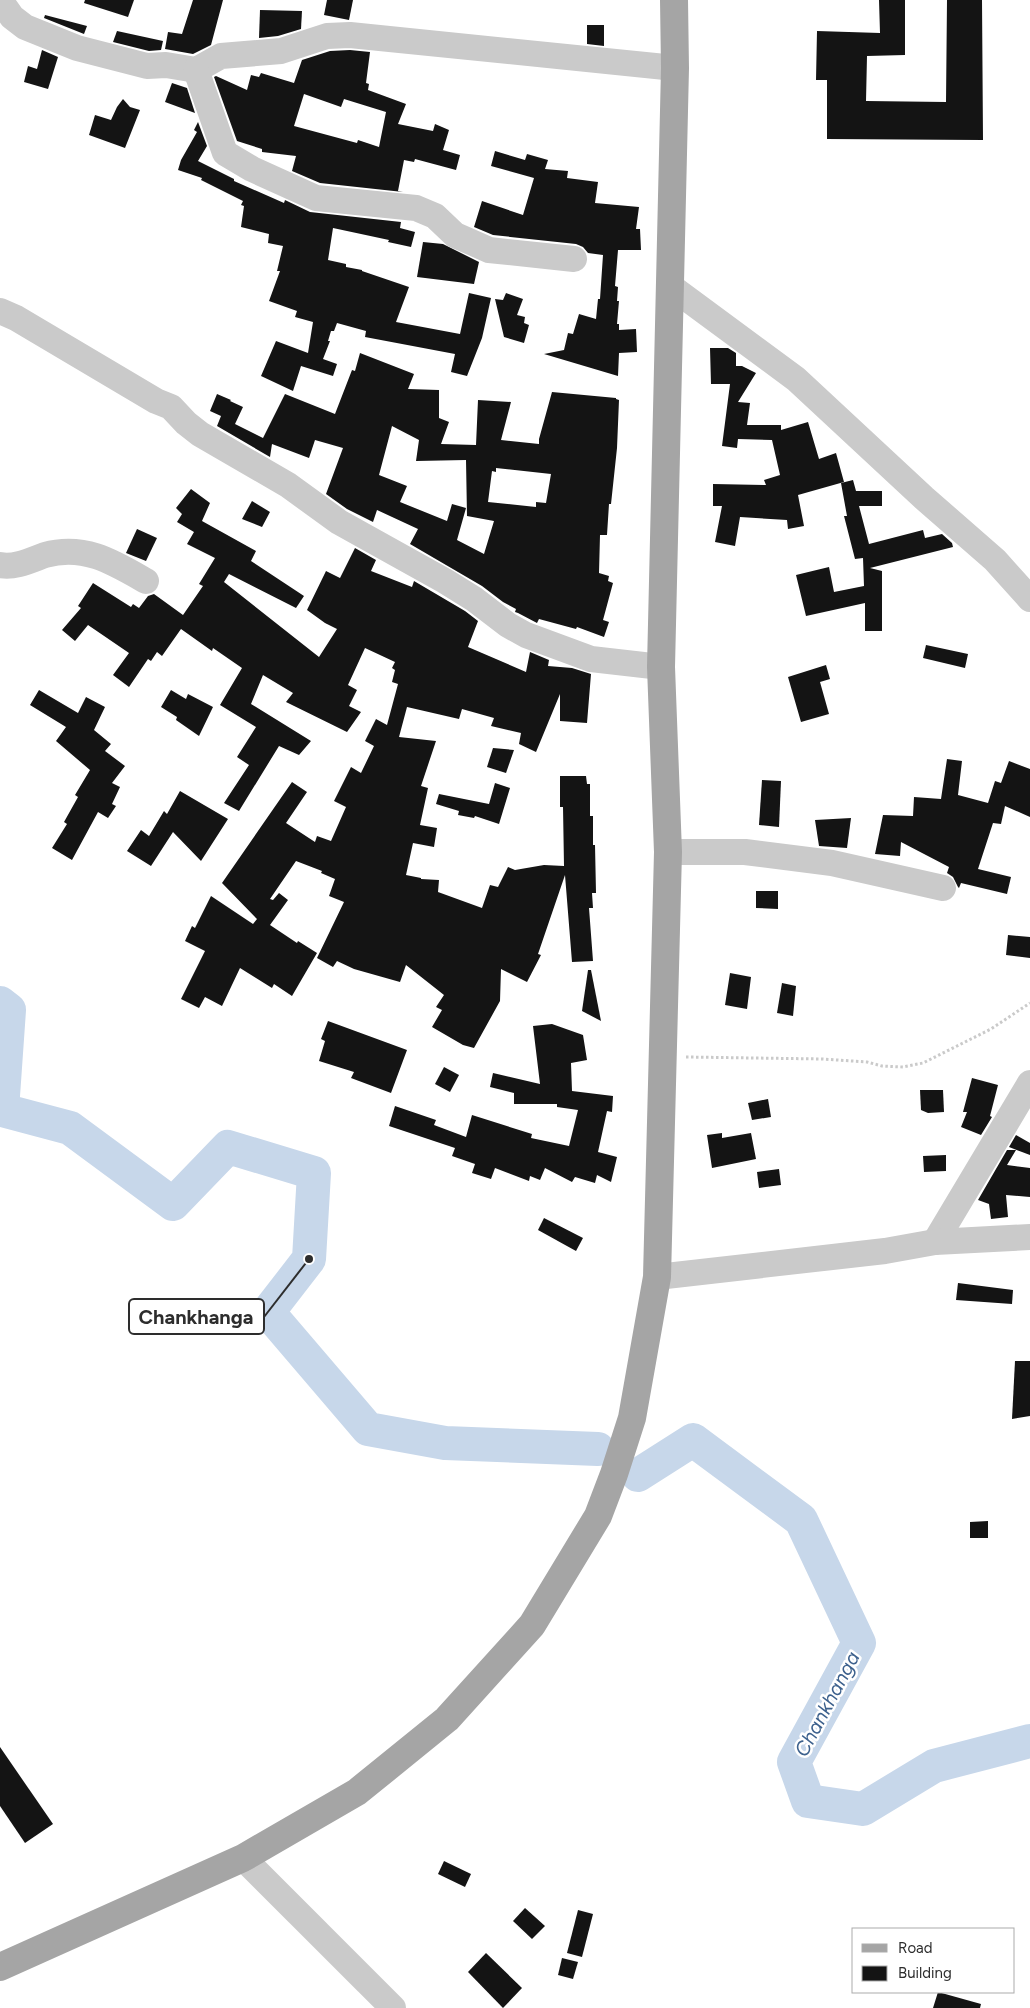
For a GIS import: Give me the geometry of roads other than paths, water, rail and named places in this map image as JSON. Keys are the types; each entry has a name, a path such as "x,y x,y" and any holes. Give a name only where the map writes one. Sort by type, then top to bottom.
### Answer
{"main road":[{"path":"0,1967 243,1858 357,1792 447,1720 532,1625 598,1516 614,1474 632,1418 656,1277 668,852 661,667 675,68 674,0"}],"street":[{"path":"0,0 12,17 25,28 77,48 146,66 166,65 196,70 221,56 281,51 327,36 350,35 675,68"},
{"path":"196,70 225,153 252,169 316,198 416,208 434,216 456,235 489,250 574,259"},
{"path":"670,286 796,379 924,498 996,560 1030,599"},
{"path":"0,311 16,318 156,401 171,407 200,434 288,485 356,532 445,581 508,625 526,635 591,658 661,667"},
{"path":"0,565 14,565 48,554 80,552 108,559 146,581"},
{"path":"668,852 745,852 832,863 943,888"},
{"path":"935,1242 1030,1082"},
{"path":"656,1277 885,1251 935,1242 1030,1237"},
{"path":"243,1858 393,2008"}],"waterway":[{"name":"Chankhanga","path":"0,1003 9,1010 2,1110 70,1128 173,1204 228,1147 314,1173 309,1259 268,1312 368,1429 445,1443 598,1449"},
{"name":"Chankhanga","path":"638,1475 693,1440 801,1520 859,1643 794,1762 808,1801 863,1809 934,1766 1030,1741"}],"place":[{"name":"Chankhanga","path":"309,1259"}]}
